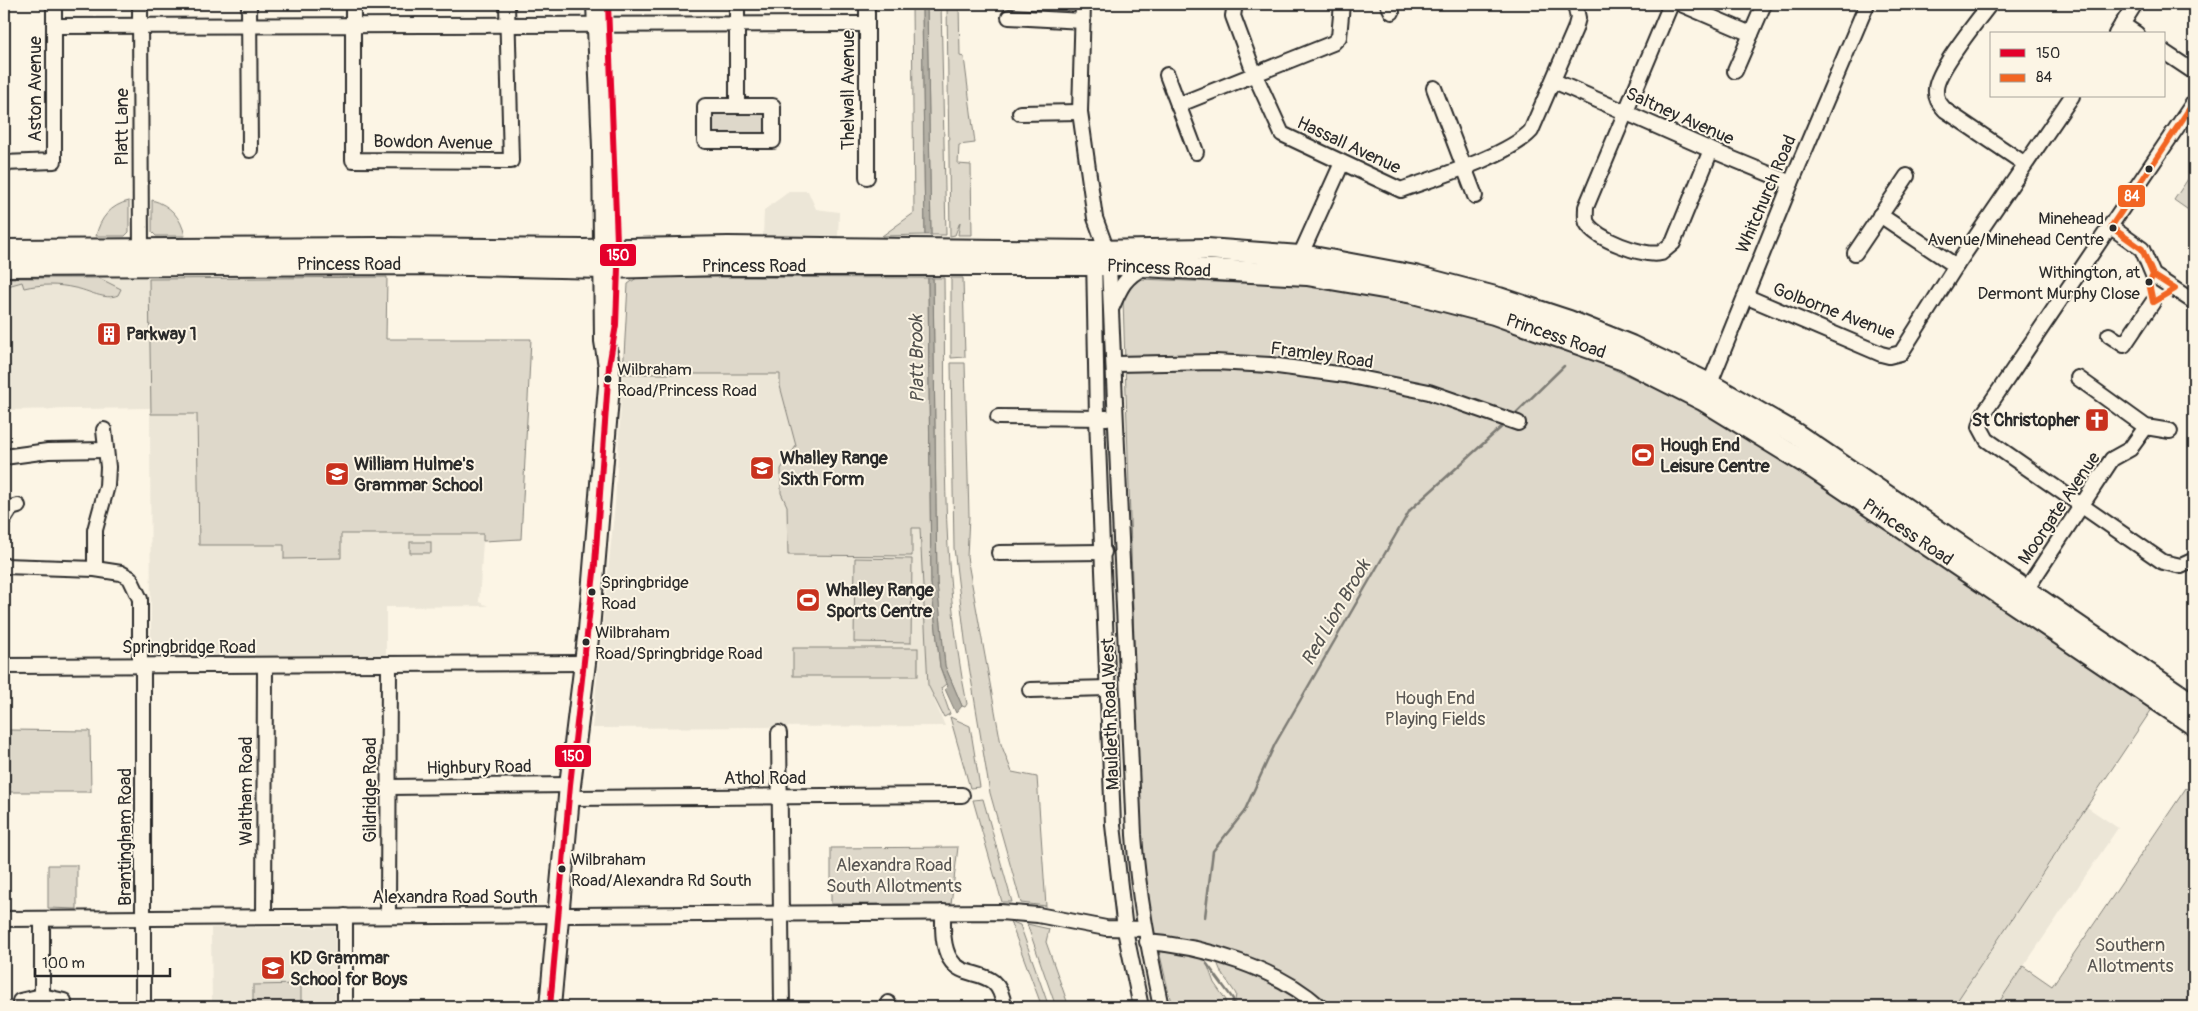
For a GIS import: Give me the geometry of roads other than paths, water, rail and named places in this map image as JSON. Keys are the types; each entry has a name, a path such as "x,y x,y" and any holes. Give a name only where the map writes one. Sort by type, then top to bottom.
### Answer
{"highway":[{"path":"550,1007 569,792 585,663 601,496 609,366 605,341 611,258 603,24 597,4"},
{"path":"603,24 608,4"},
{"name":"Princess Road","path":"4,250 141,257 421,264 611,258 1101,258 1207,249 1300,256 1415,276 1499,298 1600,333 1706,392 1805,461 2186,711"},
{"name":"Princess Road","path":"4,266 141,257"},
{"name":"Princess Road","path":"1101,258 1145,267 1307,275 1421,295 1494,314 1624,360 1706,392 1796,434 2026,590 2186,711"}],"street":[{"name":"Aston Avenue","path":"4,163 54,161 54,4"},
{"name":"Platt Lane","path":"140,4 141,257"},
{"path":"249,4 250,150"},
{"path":"353,4 353,25"},
{"path":"506,4 507,24"},
{"path":"737,106 738,4"},
{"name":"Thelwall Avenue","path":"867,4 867,177"},
{"name":"Mauldeth Road West","path":"1083,4 1080,112 1110,312 1131,787 1137,879 1161,1007"},
{"name":"Hassall Avenue","path":"1235,4 1234,16 1255,75 1282,134 1400,190 1465,167 1523,140 1531,131 1575,29 1578,18 1576,4"},
{"path":"1178,105 1333,42 1339,37 1342,4"},
{"path":"1671,4 1586,207 1587,222 1597,234 1640,253 1661,253 1674,242 1710,150"},
{"path":"1681,4 1751,34"},
{"path":"1735,71 1764,4"},
{"name":"Whitchurch Road","path":"1706,392 1744,296 1867,4"},
{"path":"1990,4 1940,74 1936,91 1937,101 1945,110 2025,164"},
{"path":"2119,29 2136,4"},
{"path":"1009,17 1082,21"},
{"name":"Bowdon Avenue","path":"353,25 353,160 510,161 507,24"},
{"name":"Aston Avenue","path":"54,26 867,24"},
{"path":"2166,53 2194,72"},
{"path":"1167,75 1196,152"},
{"name":"Saltney Avenue","path":"1554,81 1710,150 1791,183"},
{"path":"1434,88 1475,196"},
{"name":"Golborne Avenue","path":"1744,296 1881,354 1896,355 1901,353 1956,266 2071,98"},
{"path":"2194,102 1984,413 1980,427 1988,440 2163,562 2181,566 2194,560"},
{"path":"705,106 737,106 773,106 773,141 705,141 705,106"},
{"path":"1020,113 1080,112"},
{"path":"1300,256 1342,163"},
{"path":"1855,253 1906,176"},
{"path":"1880,215 1956,266"},
{"path":"2111,227 2142,249 2153,275 2194,302"},
{"name":"Mauldeth Road West","path":"1101,258 1097,418 1104,552 1113,826 1125,930 1140,1007"},
{"name":"Mauldeth Road West","path":"1110,312 1123,282 1135,271 1145,267"},
{"path":"2108,335 2124,345 2153,302"},
{"name":"Framley Road","path":"1116,364 1215,362 1312,370 1428,392 1518,423"},
{"path":"2078,378 2146,427 2170,431"},
{"path":"998,418 1116,418"},
{"name":"Moorgate Avenue","path":"2026,590 2112,460 2130,450 2146,427"},
{"path":"95,568 95,530 107,486 104,430"},
{"path":"4,457 48,451 106,450"},
{"path":"4,519 11,508 18,506"},
{"path":"999,553 1104,552"},
{"name":"Brantingham Road","path":"4,566 95,568 121,573 130,578 136,588 142,611 143,1007"},
{"name":"Springbridge Road","path":"4,666 585,663"},
{"name":"Gildridge Road","path":"388,916 390,664"},
{"name":"Waltham Road","path":"264,917 265,665"},
{"path":"1030,690 1109,688"},
{"path":"780,733 782,1007"},
{"name":"Highbury Road","path":"389,787 569,792"},
{"name":"Athol Road","path":"569,792 780,796 962,795"},
{"path":"943,912 944,935 950,960 969,972 980,974 994,983 1000,991 1004,1007"},
{"name":"Alexandra Road South","path":"4,919 1000,912 1038,915 1125,930 1221,956 1266,973 1320,1007"},
{"path":"344,1007 345,916"},
{"path":"42,919 42,996"},
{"path":"20,1001 42,996 64,1000"}],"waterway":[{"name":"Red Lion Brook","path":"1513,416 1564,366"},
{"name":"Red Lion Brook","path":"1205,917 1213,851 1244,812 1275,744 1410,510 1506,423"},
{"path":"1207,964 1233,999 1232,1007"}],"place":[{"name":"Minehead Avenue/Minehead Centre","path":"2113,228"},
{"name":"Withington, at Dermont Murphy Close","path":"2149,282"},
{"name":"Parkway 1","path":"109,334"},
{"name":"Wilbraham Road/Princess Road","path":"608,379"},
{"name":"St Christopher","path":"2097,420"},
{"name":"Hough End Leisure Centre","path":"1643,455"},
{"name":"Whalley Range Sixth Form","path":"762,468"},
{"name":"William Hulme's Grammar School","path":"337,474"},
{"name":"Springbridge Road","path":"592,592"},
{"name":"Whalley Range Sports Centre","path":"808,600"},
{"name":"Wilbraham Road/Springbridge Road","path":"586,642"},
{"name":"Wilbraham Road/Alexandra Rd South","path":"562,869"},
{"name":"KD Grammar School for Boys","path":"273,968"}],"water label":[{"name":"Platt Brook","path":"916,359"}],"park label":[{"name":"Hough End Playing Fields","path":"1435,708"},
{"name":"Alexandra Road South Allotments","path":"894,875"},
{"name":"Southern Allotments","path":"2130,955"}]}
